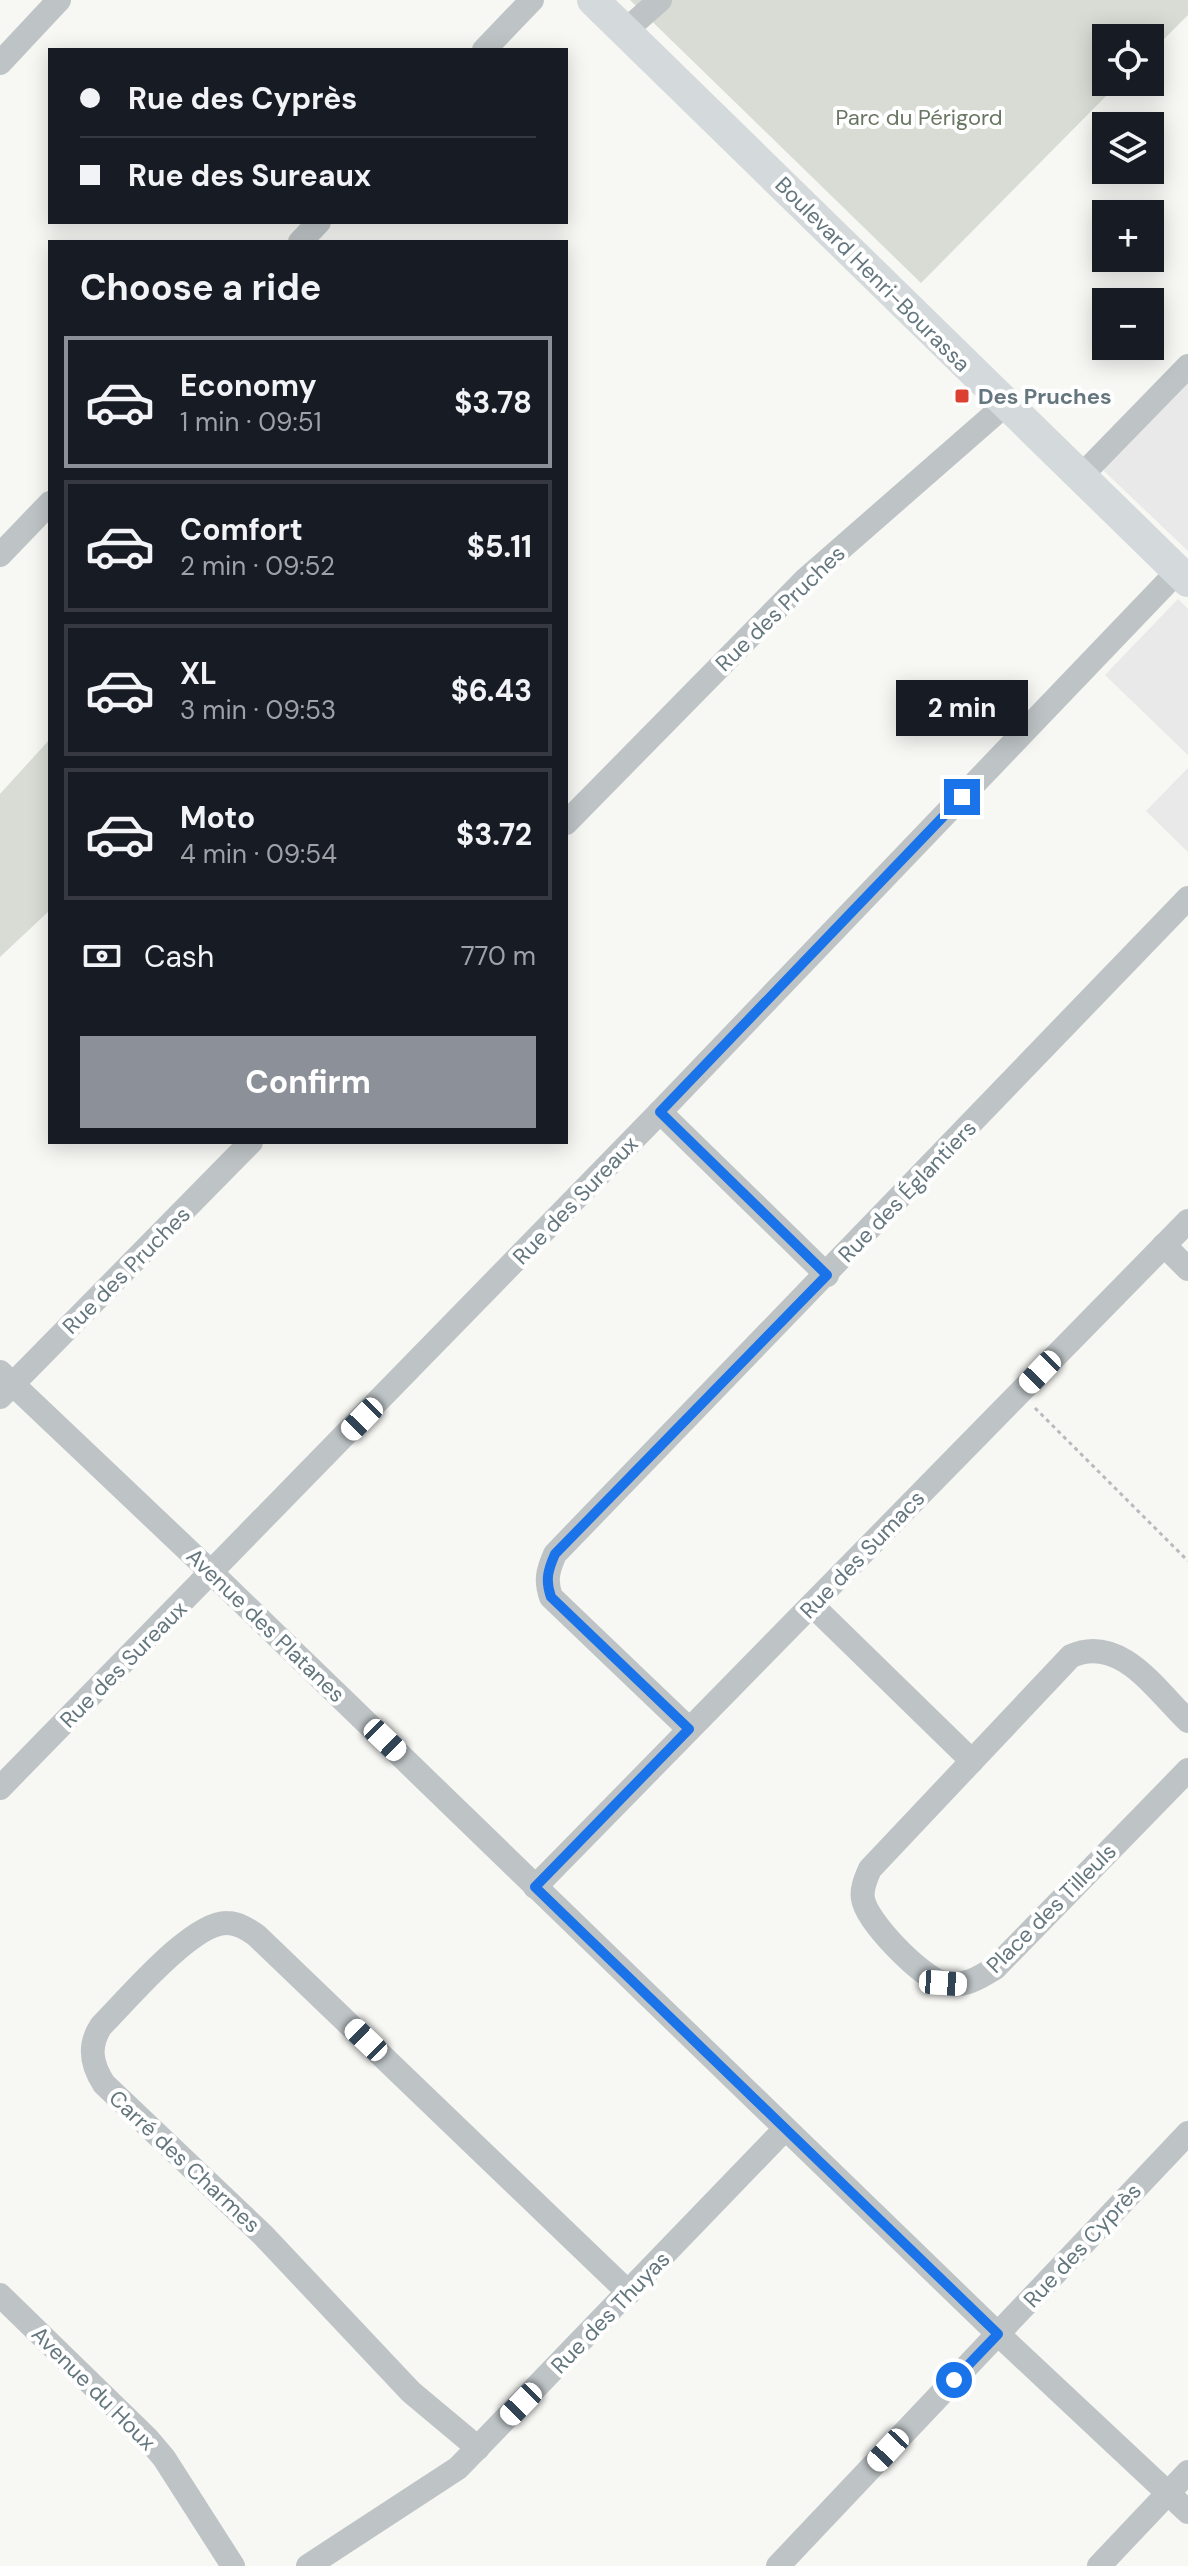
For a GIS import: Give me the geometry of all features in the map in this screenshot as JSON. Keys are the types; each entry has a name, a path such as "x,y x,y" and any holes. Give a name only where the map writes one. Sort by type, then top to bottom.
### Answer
{"main road":[{"name":"Boulevard Henri-Bourassa","path":"593,0 1183,576"}],"street":[{"path":"0,63 59,0"},
{"path":"486,48 532,0"},
{"path":"625,31 660,0"},
{"path":"302,240 317,224"},
{"path":"1080,477 1188,366"},
{"name":"Rue des Pruches","path":"568,821 806,579 1005,405"},
{"path":"0,555 48,505"},
{"name":"Rue des Sureaux","path":"0,1788 1183,576"},
{"name":"Rue des Églantiers","path":"689,1729 559,1606 547,1585 548,1570 555,1554 1188,898"},
{"path":"660,1112 827,1275"},
{"name":"Rue des Pruches","path":"4,1385 249,1144"},
{"name":"Rue des Sumacs","path":"535,1887 1188,1221"},
{"path":"1164,1245 1188,1269"},
{"name":"Avenue des Platanes","path":"4,1385 212,1573 998,2334 1188,2512"},
{"path":"812,1605 972,1761"},
{"name":"Place des Tilleuls","path":"1188,1721 1122,1656 1100,1649 1085,1650 1071,1656 870,1869 863,1898 878,1928 927,1975 943,1983 961,1984 978,1979 995,1968 1188,1770"},
{"name":"Carré des Charmes","path":"478,2448 411,2392 263,2235 104,2084 95,2071 91,2054 93,2038 101,2026 194,1934 225,1923 242,1926 256,1935 629,2293"},
{"name":"Rue des Thuyas","path":"309,2566 458,2468 785,2129"},
{"name":"Rue des Cyprès","path":"778,2566 1188,2133"},
{"name":"Avenue du Houx","path":"0,2295 147,2438 164,2458 233,2566"},
{"path":"1099,2566 1188,2472"}],"path":[{"path":"1019,1393 1188,1561"}],"shaded area":[{"path":"1188,380 1188,551 1102,469"},
{"path":"1178,599 1188,609 1188,755 1105,675"},
{"path":"1188,768 1188,852 1146,811"}],"green space":[{"name":"Parc du Périgord","path":"630,0 1188,0 1188,15 1164,39 1164,24 1092,24 1092,96 1106,96 921,283"},
{"path":"48,741 48,912 0,957 0,794"}],"place":[{"name":"Des Pruches","path":"962,396"}],"route":[{"path":"954,2380 998,2334 535,1887 689,1729 551,1597 547,1585 548,1570 555,1554 827,1275 660,1112 962,797"}]}
